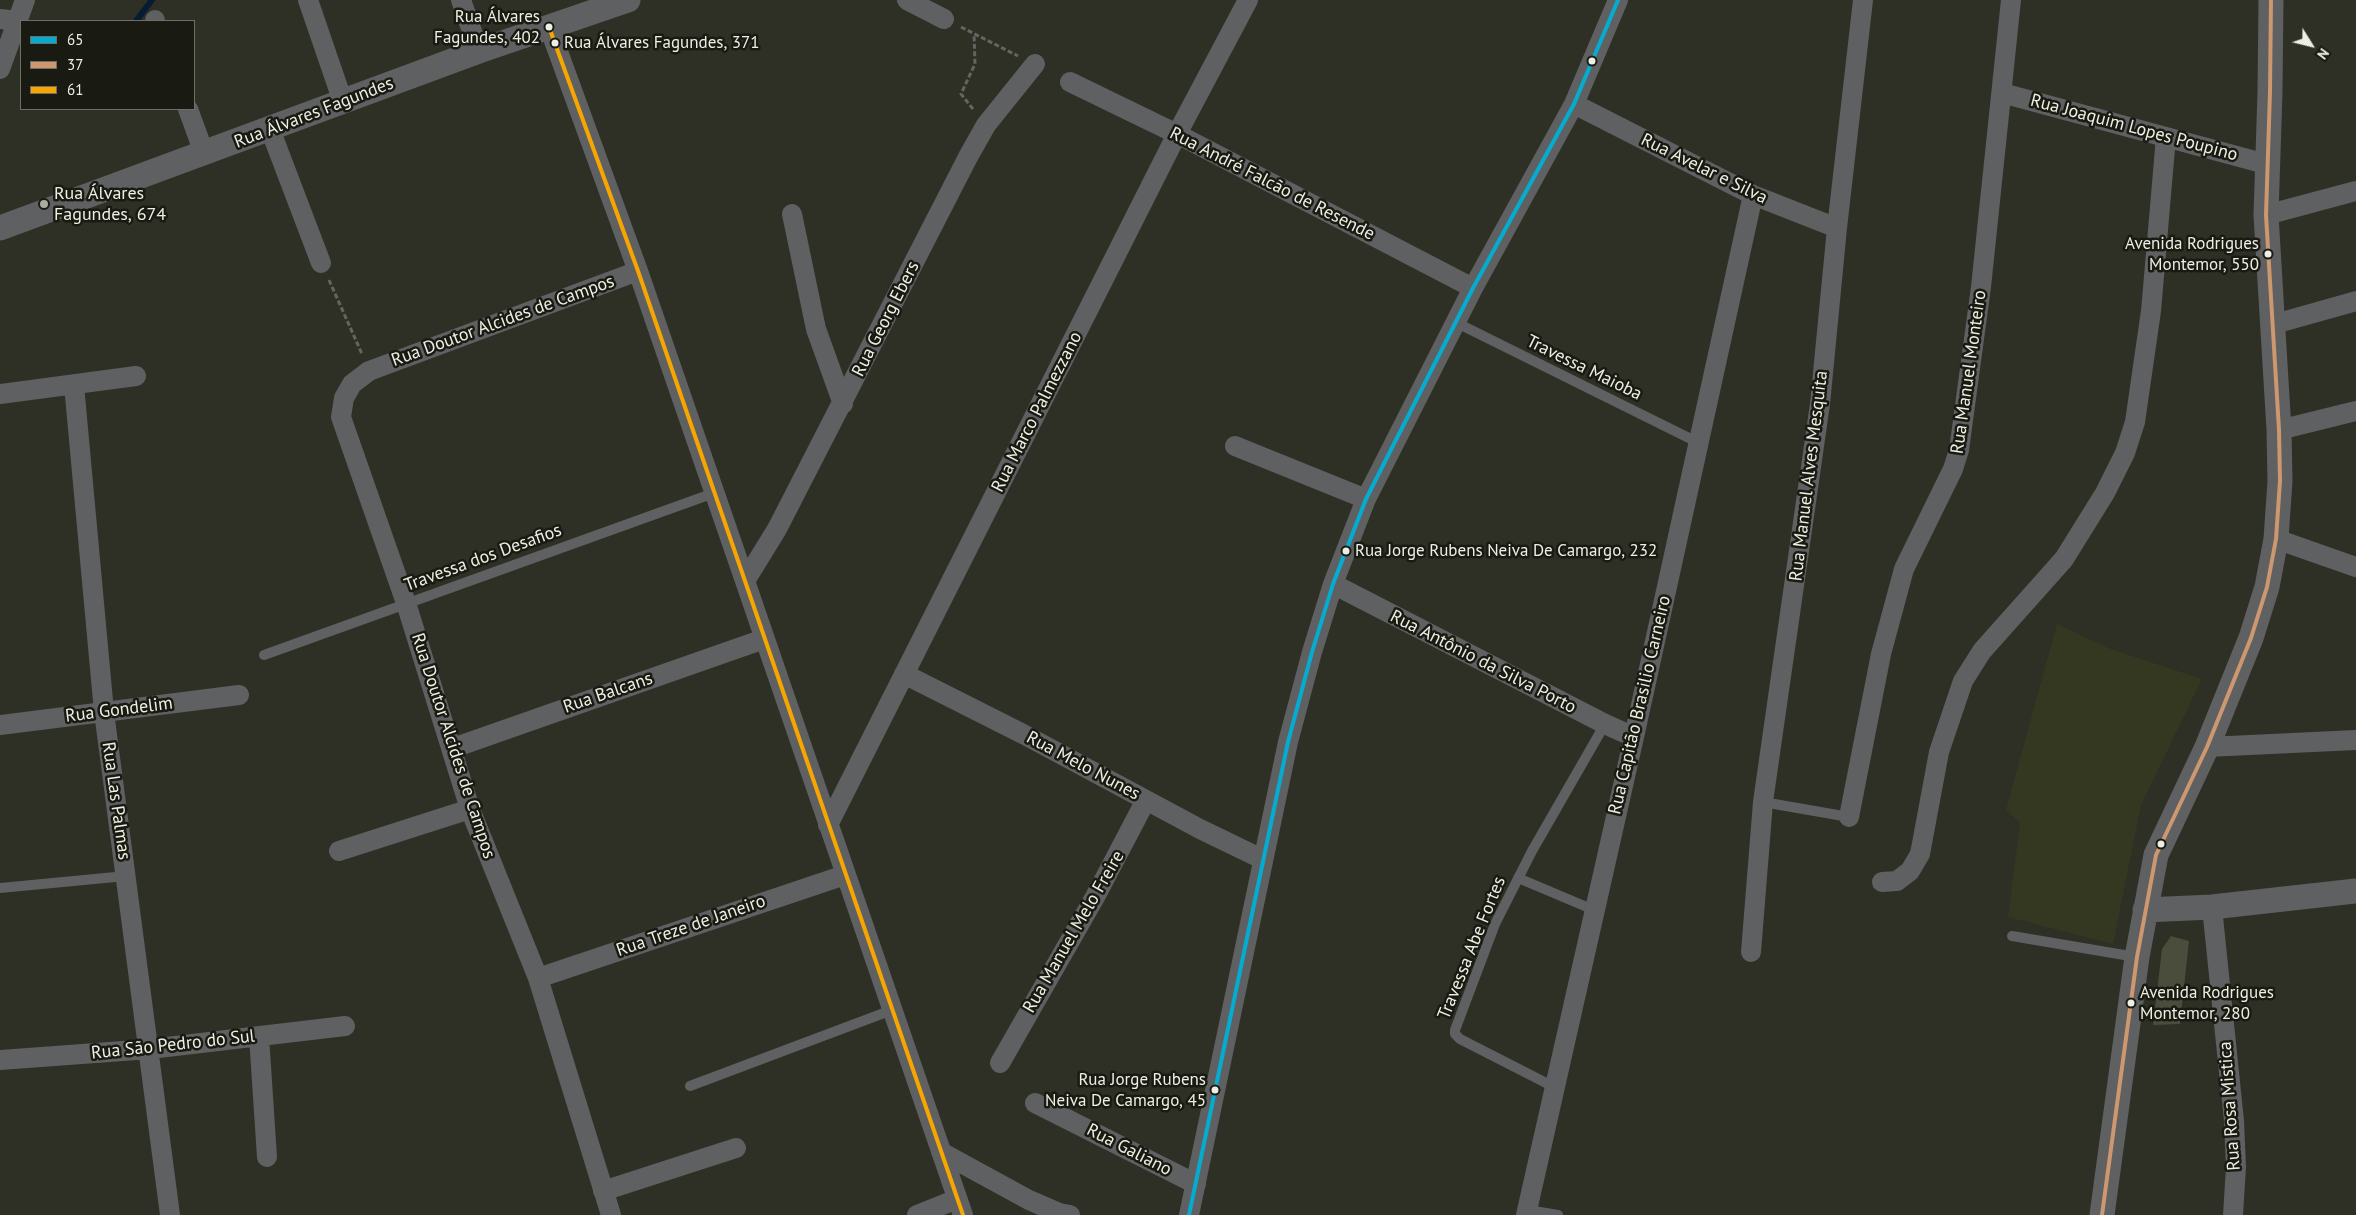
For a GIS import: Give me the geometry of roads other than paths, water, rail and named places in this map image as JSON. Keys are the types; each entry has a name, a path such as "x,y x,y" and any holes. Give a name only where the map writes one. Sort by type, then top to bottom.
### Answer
{"street":[{"path":"0,68 11,22 26,0"},
{"path":"308,0 343,102"},
{"path":"461,0 479,51"},
{"name":"Rua Álvares Fagundes","path":"0,228 479,51 628,0"},
{"path":"907,0 944,19"},
{"name":"Rua Marco Palmezzano","path":"828,825 1177,134 1248,0"},
{"path":"1189,1215 1262,858 1288,742 1312,652 1333,584 1366,499 1455,322 1574,104 1618,0"},
{"name":"Rua Manuel Alves Mesquita","path":"1751,952 1763,802 1820,404 1837,228 1863,0"},
{"name":"Rua Manuel Monteiro","path":"1849,817 1881,654 1904,570 1953,469 1959,450 1981,287 2012,0"},
{"path":"2102,1215 2137,958 2156,855 2207,747 2251,638 2267,587 2276,539 2280,481 2279,430 2271,325 2266,215 2271,0"},
{"path":"549,27 638,271 960,1207 917,1215"},
{"name":"Rua Georg Ebers","path":"745,580 777,529 986,125 1035,64"},
{"name":"Rua André Falcão de Resende","path":"1070,82 1177,134 1473,288"},
{"name":"Rua Joaquim Lopes Poupino","path":"2002,93 2266,164"},
{"name":"Rua Avelar e Silva","path":"1574,104 1753,195 1837,228"},
{"path":"188,110 204,153"},
{"path":"270,129 321,263"},
{"path":"1882,882 1897,881 1910,871 1920,854 1939,752 1963,681 1982,651 2064,559 2105,493 2124,453 2135,422 2151,312 2166,136"},
{"path":"2266,215 2356,191"},
{"name":"Rua Capitão Brasilio Carneiro","path":"1527,1212 1753,195"},
{"path":"792,214 816,329 842,404"},
{"name":"Rua Doutor Alcides de Campos","path":"611,1215 538,978 470,809 453,748 406,603 341,417 344,398 352,384 369,371 638,271"},
{"path":"2271,325 2356,301"},
{"path":"0,394 136,376"},
{"name":"Rua Las Palmas","path":"74,385 104,712 150,1049 170,1215"},
{"path":"2279,430 2356,411"},
{"path":"1235,446 1366,499"},
{"path":"2276,539 2356,567"},
{"name":"Rua Antônio da Silva Porto","path":"1333,584 1605,724 1634,737"},
{"name":"Rua Balcans","path":"453,748 764,638"},
{"name":"Rua Melo Nunes","path":"904,674 1022,734 1200,830 1262,858"},
{"name":"Rua Gondelim","path":"0,725 239,695"},
{"path":"2207,747 2356,740"},
{"name":"Rua Manuel Melo Freire","path":"1000,1063 1095,897 1146,800"},
{"path":"340,851 470,809"},
{"name":"Rua Treze de Janeiro","path":"538,978 845,875"},
{"path":"2145,910 2212,908 2356,891"},
{"name":"Rua Rosa Mistica","path":"2212,908 2234,1121 2236,1167 2233,1215"},
{"name":"Rua São Pedro do Sul","path":"0,1060 150,1049 345,1026"},
{"path":"259,1036 267,1156"},
{"name":"Rua Galiano","path":"1035,1102 1196,1184"},
{"path":"603,1191 736,1148"},
{"path":"941,1152 1029,1200 1059,1213 1070,1215"}],"lane":[{"name":"Travessa Maioba","path":"1455,322 1697,442"},
{"name":"Travessa dos Desafios","path":"264,655 714,493"},
{"name":"Travessa Abe Fortes","path":"1554,1087 1460,1039 1455,1034 1495,924 1518,878 1605,724"},
{"path":"1763,802 1849,817"},
{"path":"0,888 126,876"},
{"path":"1518,878 1594,910"},
{"path":"2012,936 2137,958"},
{"path":"690,1086 892,1010"},
{"path":"1527,1212 1558,1215"}],"waterway":[{"path":"137,20 152,0"}],"place":[{"name":"Rua Álvares Fagundes, 402","path":"549,27"},
{"name":"Rua Álvares Fagundes, 371","path":"555,43"},
{"name":"Rua Álvares Fagundes, 674","path":"44,204"},
{"name":"Avenida Rodrigues Montemor, 550","path":"2268,254"},
{"name":"Rua Jorge Rubens Neiva De Camargo, 232","path":"1346,551"},
{"name":"Avenida Rodrigues Montemor, 280","path":"2131,1003"},
{"name":"Rua Jorge Rubens Neiva De Camargo, 45","path":"1215,1090"}]}
